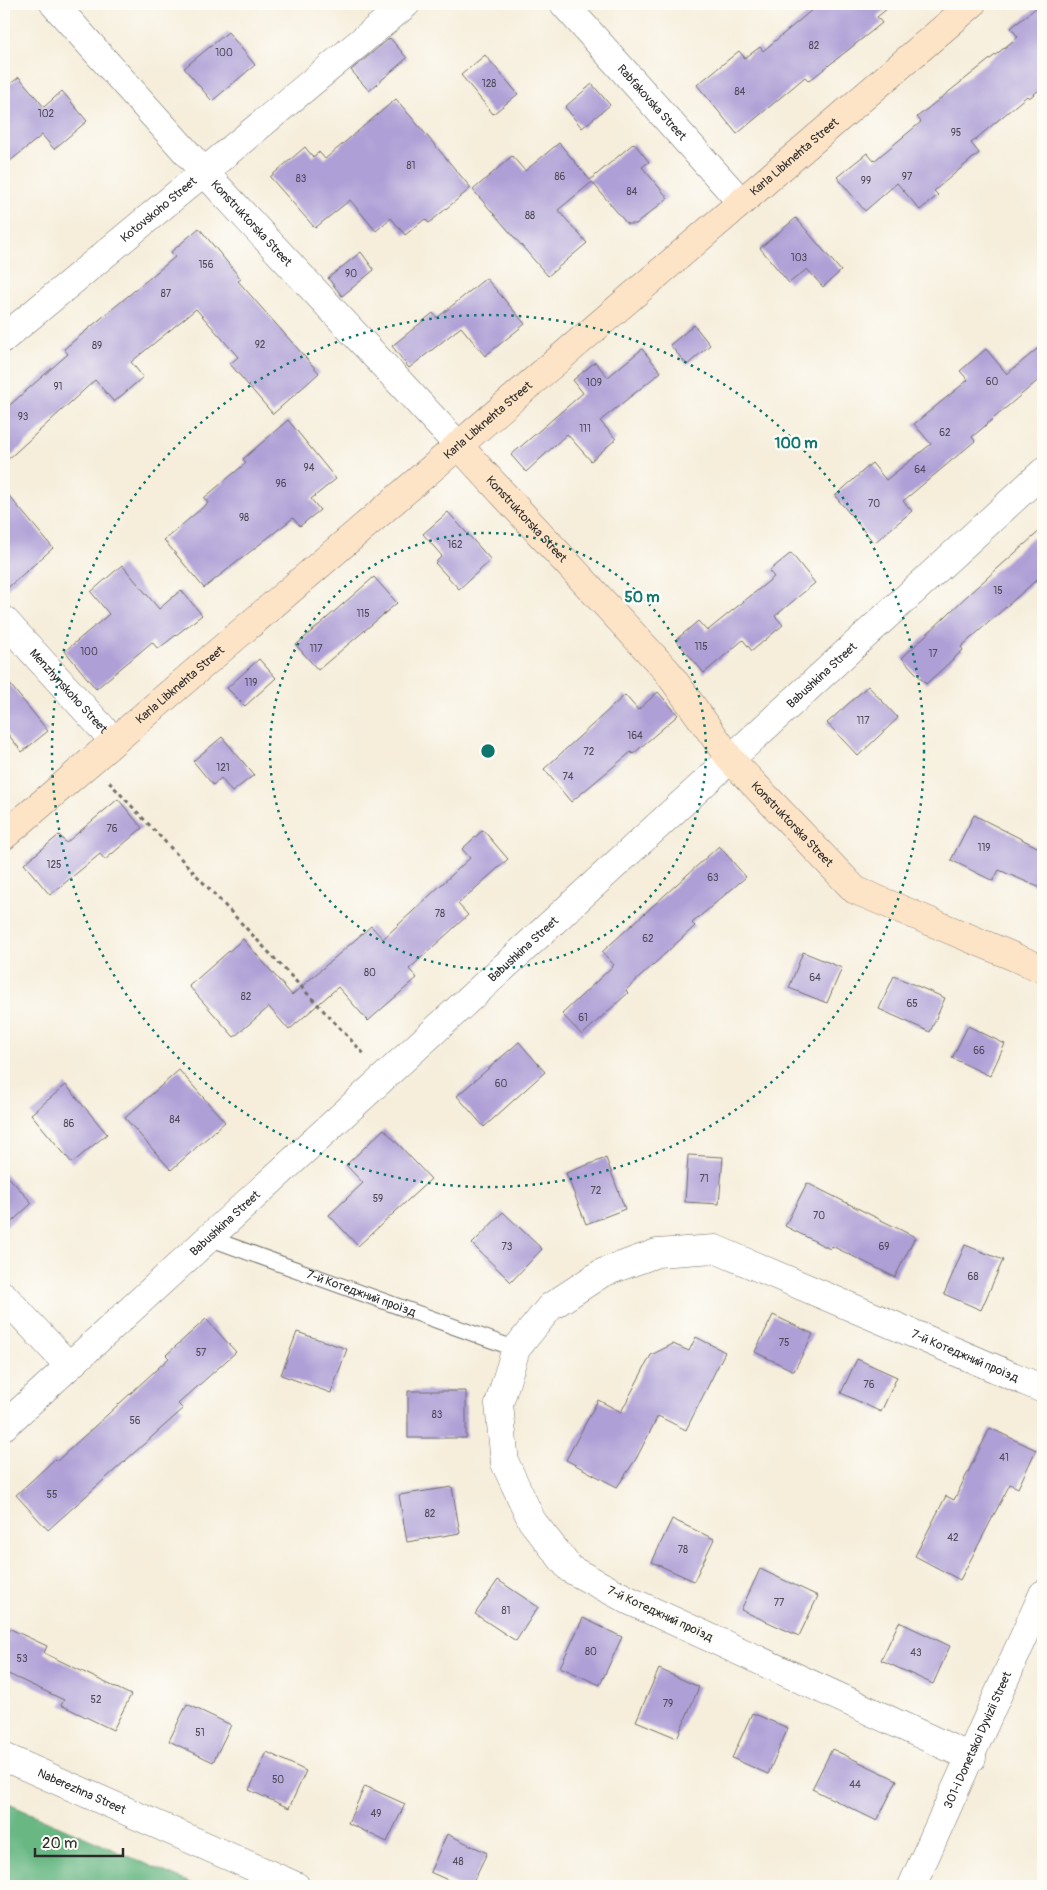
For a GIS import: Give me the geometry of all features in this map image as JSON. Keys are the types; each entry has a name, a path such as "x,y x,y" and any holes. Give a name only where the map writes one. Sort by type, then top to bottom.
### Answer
{"street":[{"name":"Konstruktorska Street","path":"54,4 204,172 667,671 732,760 855,890 1043,969"},
{"name":"Kotovskoho Street","path":"4,338 406,4"},
{"name":"Rabfakovska Street","path":"564,4 741,202"},
{"name":"Karla Libknehta Street","path":"4,836 972,4"},
{"name":"Babushkina Street","path":"4,1426 732,760 1043,472"},
{"name":"Menzhynskoho Street","path":"4,620 114,741"},
{"name":"7-й Котеджний проїзд","path":"972,1758 628,1600 570,1569 532,1521 505,1463 499,1404 516,1349 550,1307 602,1273 657,1253 715,1249 1043,1390"},
{"path":"4,1296 69,1366"},
{"name":"301-i Donetskoi Dyvizii Street","path":"912,1886 972,1758 1043,1594"},
{"name":"Naberezhna Street","path":"4,1757 296,1886"}],"lane":[{"name":"7-й Котеджний проїзд","path":"209,1238 516,1349"}],"path":[{"path":"90,762 385,1077"}],"green space":[{"path":"4,1802 197,1886 4,1886"}],"building":[{"path":"819,4 893,4 877,17 882,23 809,81 805,77 737,134 697,85 739,51 745,58 760,47 763,51"},
{"path":"1043,4 1043,87 1029,98 1027,96 971,143 979,153 934,191 938,195 920,210 897,183 865,211 837,177 867,153 874,161 921,122 917,117 1018,37 1011,28"},
{"path":"228,32 255,65 212,101 184,68"},
{"path":"390,38 407,58 369,91 351,70"},
{"path":"485,55 518,94 493,114 461,75"},
{"path":"19,77 44,107 62,91 87,121 54,149 42,135 4,166 4,89"},
{"path":"592,84 610,105 582,128 565,107"},
{"path":"396,99 471,188 429,223 425,219 405,235 391,218 376,231 350,200 315,228 270,177 305,147 313,157 319,152 325,159"},
{"path":"559,143 590,180 634,143 649,162 642,167 668,198 636,224 627,224 592,182 558,210 587,243 548,276 473,190 512,156 525,171"},
{"path":"796,218 841,271 823,287 807,269 789,283 760,248"},
{"path":"199,228 241,279 238,281 319,373 273,414 230,364 238,357 196,309 131,362 143,377 114,402 95,380 4,463 4,410 68,354 64,349 175,257 171,252"},
{"path":"361,252 374,270 342,296 328,278"},
{"path":"486,278 525,324 485,356 461,327 409,368 392,346 433,313 437,318"},
{"path":"694,325 710,345 687,365 670,345"},
{"path":"1043,344 1043,376 972,437 975,441 903,501 912,511 874,543 835,496 872,463 886,480 931,444 914,424 968,380 960,371 986,349 1007,374"},
{"path":"642,349 661,372 600,421 616,439 591,461 567,434 526,472 511,455 583,393 573,380 595,362 608,377"},
{"path":"288,420 336,479 311,499 320,510 300,526 293,518 204,588 164,540 208,503 204,498 246,463 243,459"},
{"path":"4,490 53,548 4,591"},
{"path":"448,512 491,560 459,589 435,563 442,556 423,534"},
{"path":"1043,528 1043,574 961,647 963,650 926,684 902,658 969,594"},
{"path":"791,553 815,583 775,616 783,625 752,651 743,640 704,673 676,640 698,621 707,631 774,577 769,571"},
{"path":"122,565 159,609 181,590 202,615 158,649 152,642 96,689 65,651 109,614 91,592"},
{"path":"374,577 397,603 318,670 296,645"},
{"path":"259,659 276,678 245,706 227,688"},
{"path":"4,677 48,731 22,752 4,729"},
{"path":"868,686 898,718 858,756 827,723"},
{"path":"658,692 678,715 633,754 631,752 571,802 544,769 625,695 638,710"},
{"path":"222,737 254,775 232,792 221,778 213,785 193,761"},
{"path":"118,799 142,828 105,860 100,854 50,895 24,864 59,835 66,843"},
{"path":"974,815 1043,850 1043,889 999,870 993,881 951,860"},
{"path":"483,830 508,859 458,904 468,915 409,969 417,978 368,1021 338,987 289,1030 269,1007 234,1037 189,986 243,939 292,995 371,926 383,939 470,858 462,849"},
{"path":"719,846 746,877 692,923 695,926 626,990 628,993 582,1035 562,1014 614,965 602,952"},
{"path":"803,952 842,968 827,1003 789,988"},
{"path":"894,976 945,998 930,1032 879,1009"},
{"path":"968,1026 1005,1044 990,1076 952,1058"},
{"path":"519,1042 545,1072 484,1127 457,1096"},
{"path":"179,1070 225,1122 171,1170 125,1118"},
{"path":"66,1085 107,1134 72,1163 31,1114"},
{"path":"384,1129 431,1179 358,1246 329,1215 363,1183 346,1165"},
{"path":"688,1155 723,1157 719,1204 685,1202"},
{"path":"606,1158 625,1209 586,1224 566,1173"},
{"path":"4,1172 32,1203 4,1229"},
{"path":"807,1183 915,1237 895,1277 832,1246 830,1249 785,1226"},
{"path":"503,1212 542,1249 511,1282 472,1244"},
{"path":"965,1245 1003,1260 981,1310 944,1294"},
{"path":"773,1315 813,1334 794,1371 755,1352"},
{"path":"206,1319 236,1352 178,1404 183,1409 48,1530 16,1495 55,1459 57,1461 169,1358 166,1355"},
{"path":"297,1332 347,1349 331,1393 281,1375"},
{"path":"696,1337 725,1352 686,1430 658,1416 636,1459 617,1487 566,1460 598,1400 621,1412 651,1355 673,1344 689,1351"},
{"path":"857,1359 897,1377 881,1412 841,1393"},
{"path":"408,1391 466,1391 466,1438 408,1438"},
{"path":"990,1428 1036,1450 1018,1488 1010,1484 960,1580 915,1556 946,1496 954,1500"},
{"path":"452,1487 460,1533 407,1542 399,1495"},
{"path":"672,1519 714,1539 694,1581 652,1562"},
{"path":"760,1569 818,1596 799,1636 741,1610"},
{"path":"498,1580 538,1607 516,1641 475,1614"},
{"path":"583,1618 622,1637 600,1685 560,1667"},
{"path":"899,1622 950,1646 933,1684 881,1660"},
{"path":"4,1626 47,1646 44,1653 131,1695 113,1730 61,1705 64,1700 4,1672"},
{"path":"659,1669 699,1687 677,1738 636,1721"},
{"path":"187,1704 231,1725 213,1762 169,1741"},
{"path":"752,1713 788,1728 768,1774 732,1758"},
{"path":"832,1749 897,1780 877,1821 812,1789"},
{"path":"267,1752 306,1771 289,1808 249,1790"},
{"path":"365,1786 405,1804 387,1842 348,1823"},
{"path":"447,1834 487,1853 471,1886 461,1886 430,1872"}]}
